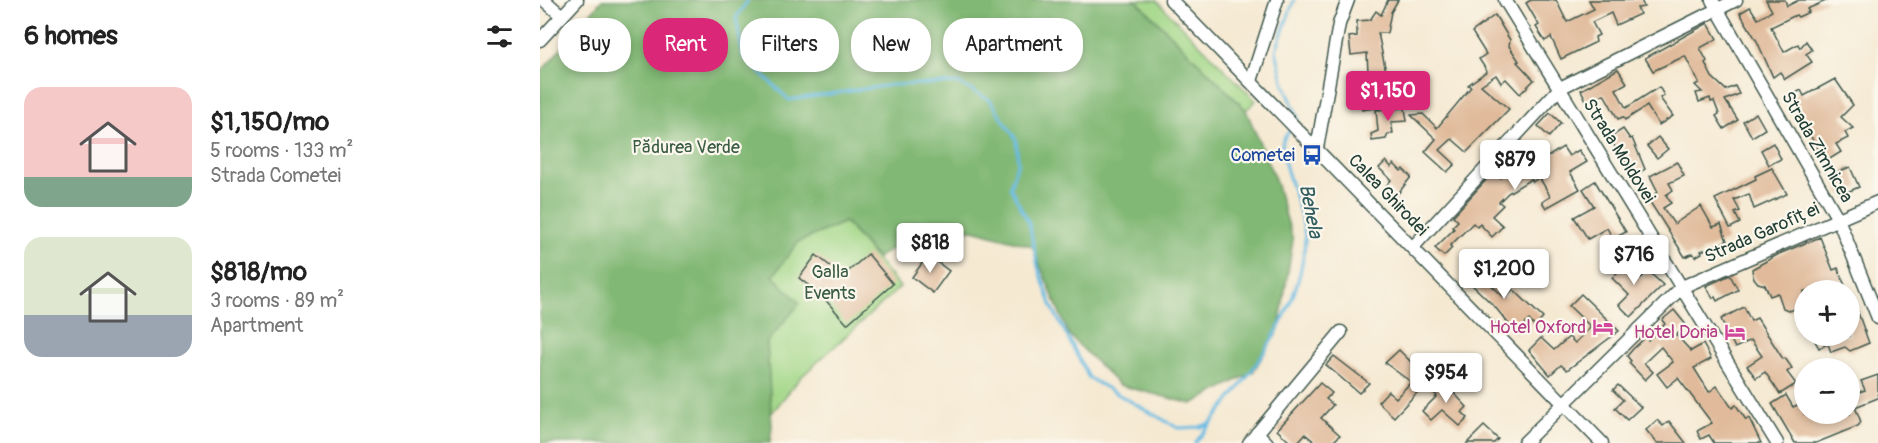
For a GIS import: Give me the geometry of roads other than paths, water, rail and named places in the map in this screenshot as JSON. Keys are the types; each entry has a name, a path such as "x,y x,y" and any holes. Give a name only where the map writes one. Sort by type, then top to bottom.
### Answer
{"street":[{"path":"544,0 562,16"},
{"path":"540,40 577,0"},
{"name":"Calea Ghirodei","path":"1171,0 1602,443"},
{"path":"1251,81 1277,0"},
{"path":"1317,148 1339,24 1348,0"},
{"name":"Strada Moldovei","path":"1506,0 1777,443"},
{"path":"1413,247 1560,88 1715,5 1736,0"},
{"name":"Strada Zimnicea","path":"1715,5 1838,219 1878,318"},
{"name":"Strada Garofiței","path":"1524,443 1682,287 1878,202"},
{"path":"1267,443 1253,438 1341,332"}],"waterway":[{"path":"748,0 736,18 743,56 789,100 891,85 958,83 990,100 1016,139 1018,162 1010,187 1029,223 1038,267 1052,307 1089,378 1178,428 1200,427 1211,423"},
{"name":"Behela","path":"1294,0 1276,50 1283,81 1298,118 1294,123"},
{"name":"Behela","path":"1195,443 1267,348 1282,322 1293,295 1301,267 1305,238 1301,215 1282,148 1283,140 1291,129"}],"place":[{"name":"Cometei","path":"1312,155"},
{"name":"Hotel Oxford","path":"1603,327"},
{"name":"Hotel Doria","path":"1735,332"}],"park label":[{"name":"Pădurea Verde","path":"686,147"},
{"name":"Galla Events","path":"830,282"}]}
